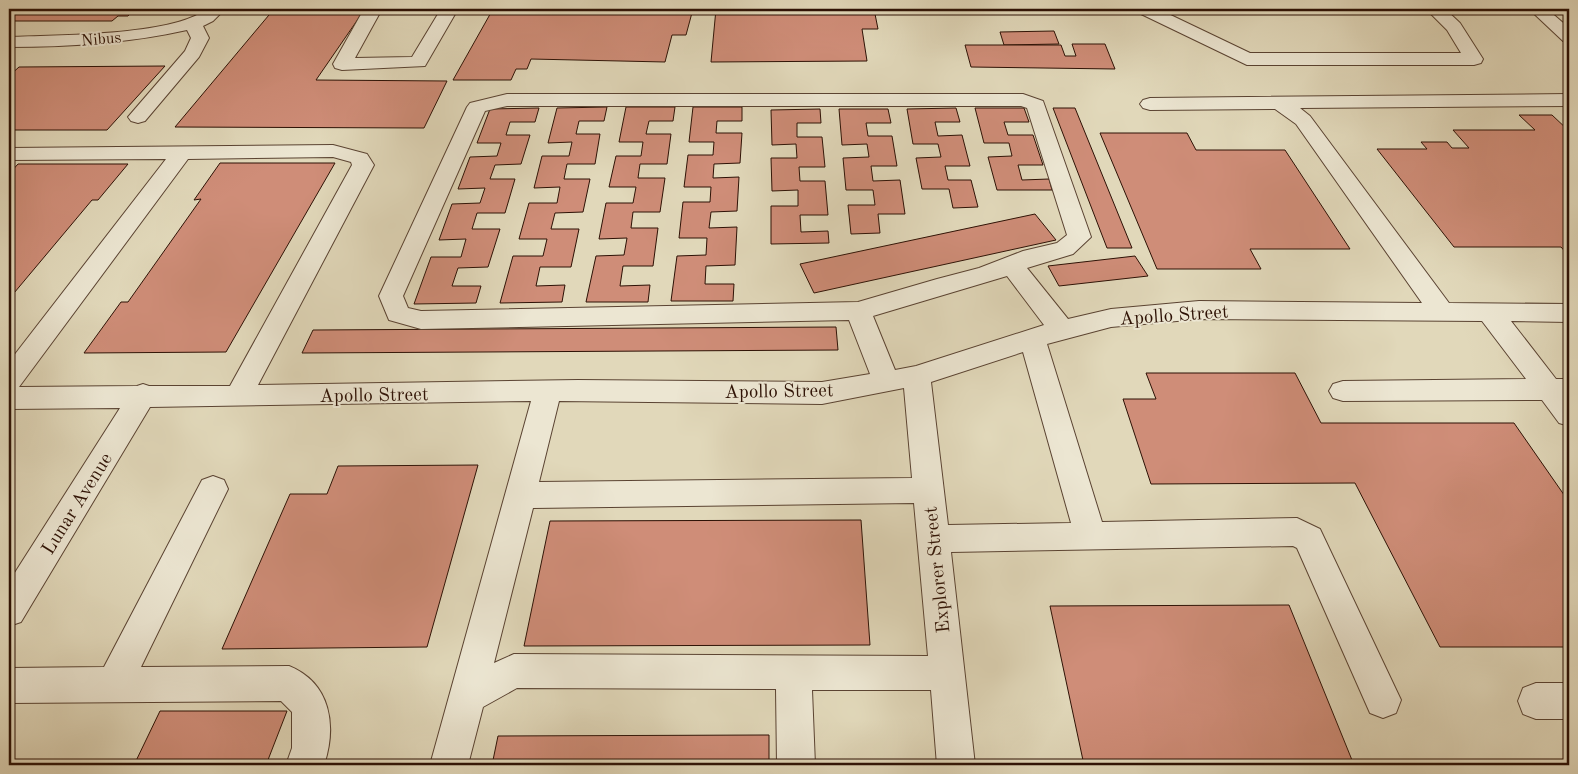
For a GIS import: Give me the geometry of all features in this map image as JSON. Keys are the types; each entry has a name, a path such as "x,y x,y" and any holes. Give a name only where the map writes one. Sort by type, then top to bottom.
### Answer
{"street":[{"name":"Nibus","path":"9,42 74,40 147,34 193,24 207,17 216,9"},
{"path":"373,9 342,64 418,62 449,9"},
{"path":"1145,9 1247,59 1474,58 1454,27 1435,9"},
{"path":"1537,9 1569,36"},
{"path":"138,118 193,52 200,38 193,24"},
{"path":"507,100 1023,100 1036,105 1079,237 1065,249 1031,257 1012,265 986,275 937,287 858,311 421,320 398,314 391,296 477,107 507,100"},
{"path":"1150,104 1569,100"},
{"path":"1280,103 1303,120 1442,312"},
{"path":"9,154 333,151 360,158 363,165 239,395"},
{"path":"9,381 182,152"},
{"path":"1012,265 1062,330"},
{"name":"Apollo Street","path":"9,398 548,391 822,393 902,378 1062,330 1111,318 1199,310 1569,313"},
{"name":"Explorer Street","path":"858,311 902,378 928,490 956,765"},
{"path":"1489,312 1559,389 1569,415"},
{"path":"1032,339 1091,536"},
{"path":"1342,391 1559,389"},
{"path":"450,765 548,391"},
{"name":"Lunar Avenue","path":"9,611 143,395"},
{"path":"113,686 213,489"},
{"path":"521,495 928,490"},
{"path":"933,539 1297,532 1309,539 1383,700"},
{"path":"468,696 514,671 946,673"},
{"path":"794,672 796,765"},
{"path":"9,686 289,683 310,705 311,748 305,765"}],"building":[{"path":"9,9 135,9 128,16 118,16 112,21 9,21"},
{"path":"274,9 365,9 316,80 447,81 424,128 175,127"},
{"path":"493,9 693,9 686,35 672,35 665,62 531,59 527,69 516,69 511,80 453,80"},
{"path":"716,9 874,9 878,29 862,29 867,61 711,62"},
{"path":"1054,31 1059,44 1004,45 1000,32"},
{"path":"1072,44 1105,44 1115,69 971,67 965,45 1061,45 1065,56 1076,56"},
{"path":"165,66 107,130 9,130 9,76 19,67"},
{"path":"607,107 604,121 579,121 576,134 600,134 595,164 567,164 564,179 590,179 583,212 555,213 551,229 579,229 571,267 540,267 536,286 565,285 562,302 500,303 513,256 543,256 547,239 519,239 529,203 557,203 560,187 534,188 542,156 569,156 572,142 548,143 557,108"},
{"path":"626,107 675,107 673,121 649,121 646,134 671,134 667,164 640,164 638,178 665,178 660,212 633,212 631,228 658,228 653,266 623,266 620,286 650,285 648,302 586,302 596,256 624,255 627,238 599,239 606,203 633,203 636,187 609,187 616,156 641,156 643,142 619,142"},
{"path":"693,107 742,107 742,121 717,121 716,133 742,133 740,163 714,164 713,178 739,177 737,211 711,212 709,228 737,227 735,265 706,266 705,284 734,284 733,301 671,301 677,256 706,255 707,238 679,238 683,202 710,202 711,187 684,187 688,155 713,155 714,142 689,142"},
{"path":"539,108 535,122 510,122 506,135 530,135 521,164 495,165 490,179 515,179 505,213 477,213 472,229 500,229 488,267 458,268 452,286 481,286 476,303 414,304 431,257 461,257 466,239 439,240 452,204 480,203 485,188 458,189 470,157 497,156 501,143 477,143 490,109"},
{"path":"956,108 960,122 935,122 938,136 962,135 970,166 945,166 948,180 971,180 978,207 953,208 949,189 922,189 916,158 941,157 938,144 913,144 907,109"},
{"path":"975,108 1024,108 1029,122 1004,122 1008,135 1033,135 1043,165 1018,165 1022,180 1049,179 1052,190 997,190 988,157 1012,156 1009,143 984,143"},
{"path":"1053,108 1075,108 1132,248 1107,248"},
{"path":"820,109 821,123 797,123 797,137 822,137 825,167 799,167 800,181 825,181 828,215 800,215 801,232 828,231 829,243 771,244 771,206 798,206 798,190 772,191 771,158 797,158 796,144 772,145 771,110"},
{"path":"839,109 888,109 891,123 866,123 868,136 892,136 897,166 871,166 873,181 900,180 905,214 878,214 880,233 851,234 848,205 875,205 873,190 846,190 843,158 869,157 867,144 842,145"},
{"path":"1519,115 1552,115 1569,131 1569,256 1561,247 1454,247 1377,149 1427,149 1421,142 1447,142 1452,148 1469,148 1453,130 1535,130"},
{"path":"1100,133 1187,133 1196,150 1285,150 1350,249 1250,249 1261,269 1157,269"},
{"path":"220,163 335,163 226,352 84,353 121,302 128,302 201,199 194,200"},
{"path":"18,164 128,164 98,200 92,200 9,299 9,174"},
{"path":"1035,214 1056,240 814,293 800,264"},
{"path":"1135,256 1148,276 1059,286 1048,266"},
{"path":"836,327 838,350 302,353 313,330"},
{"path":"1146,373 1295,373 1321,423 1514,423 1569,502 1569,647 1440,647 1355,483 1151,484 1123,399 1156,399"},
{"path":"478,465 427,647 222,649 290,494 327,494 338,466"},
{"path":"861,520 870,645 524,646 550,521"},
{"path":"1289,605 1354,765 1084,765 1050,606"},
{"path":"160,711 287,711 266,765 134,765"},
{"path":"769,735 769,765 492,765 498,736"}]}
